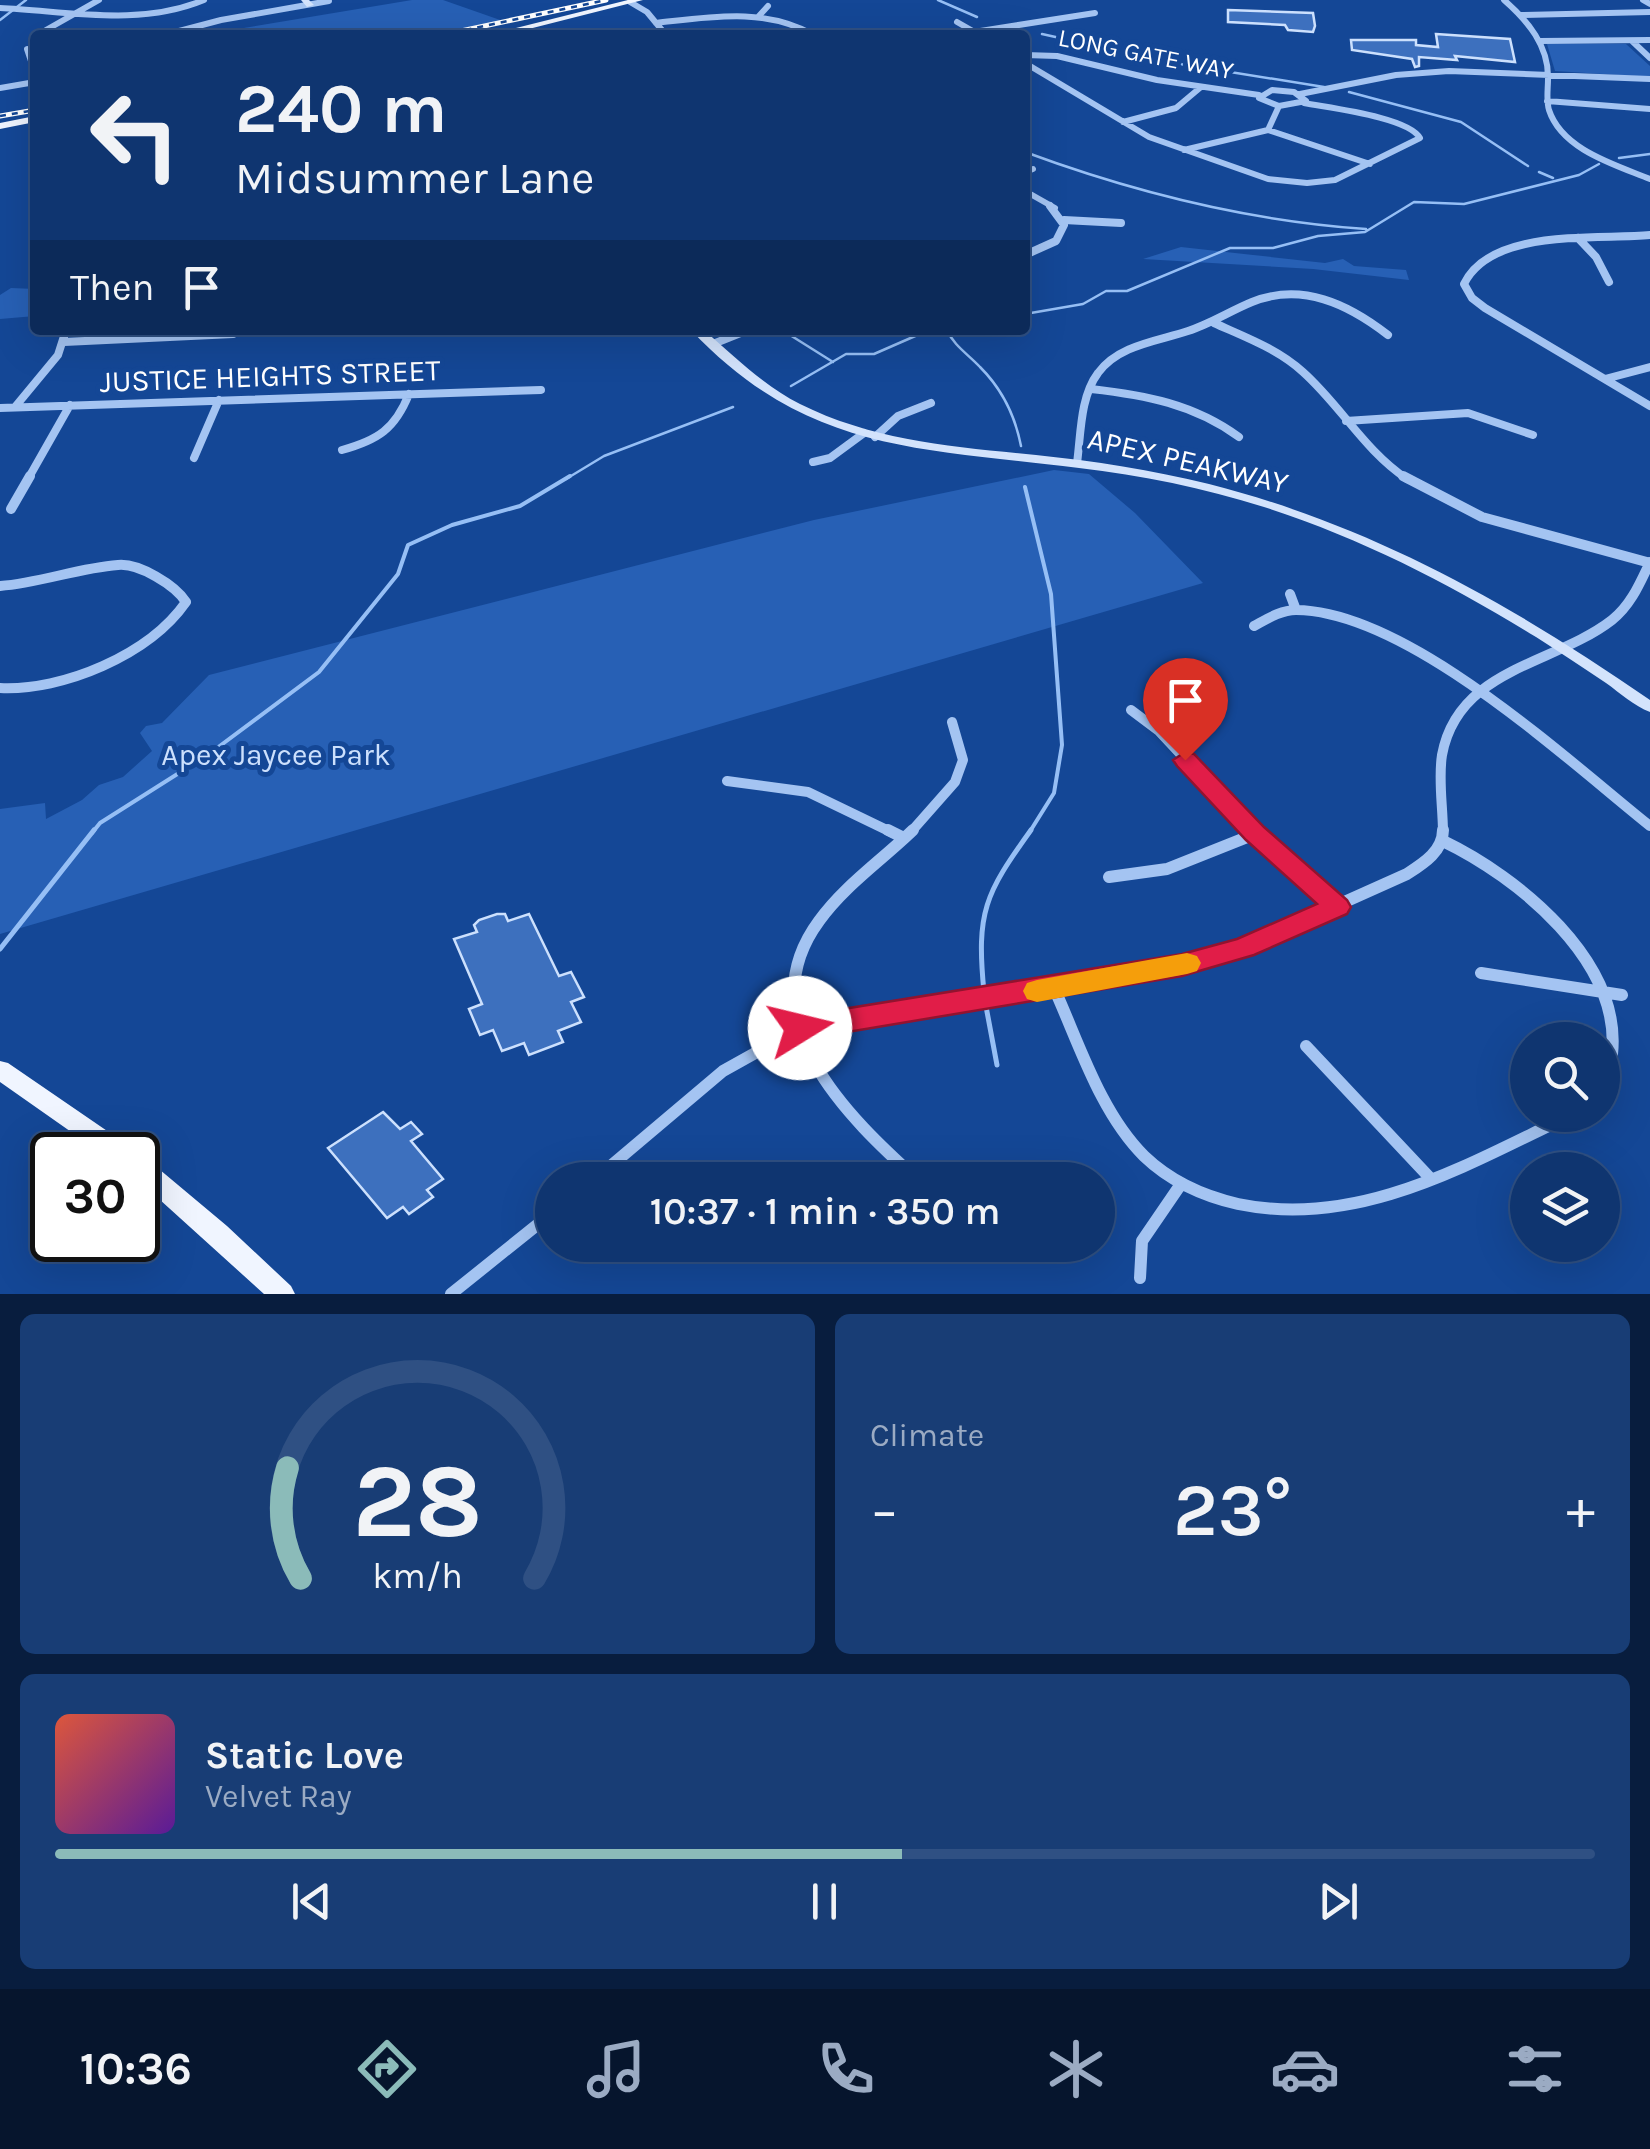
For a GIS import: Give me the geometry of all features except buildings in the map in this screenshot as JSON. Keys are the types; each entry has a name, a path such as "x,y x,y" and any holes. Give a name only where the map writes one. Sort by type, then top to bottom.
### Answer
{"main road":[{"path":"514,30 635,1"},
{"path":"0,126 30,120"},
{"name":"APEX PEAKWAY","path":"703,335 792,405 869,435 926,448 1077,464 1207,488 1336,528 1448,578 1564,645 1650,707"},
{"path":"0,1070 90,1132"},
{"path":"160,1185 282,1294"}],"street":[{"path":"46,30 84,12 98,0"},
{"path":"0,8 154,14 204,0"},
{"path":"1504,0 1540,41 1548,74 1550,114 1576,142 1650,180"},
{"path":"1643,0 1650,4"},
{"path":"183,30 308,2 329,1"},
{"path":"635,1 662,30"},
{"path":"758,17 768,6"},
{"path":"993,30 1095,12"},
{"path":"1521,15 1650,12"},
{"path":"656,23 758,17 792,23 805,30"},
{"path":"708,18 715,27"},
{"path":"958,22 971,30"},
{"path":"1540,41 1650,40"},
{"path":"1632,41 1650,58"},
{"path":"28,49 30,65"},
{"name":"LONG GATE WAY","path":"1030,55 1057,56 1201,87 1259,95"},
{"path":"1030,66 1122,122 1184,150 1259,177 1297,183 1335,180 1415,143 1418,133 1401,124 1304,103 1265,103 1259,95 1280,90 1300,94 1426,72 1650,80"},
{"path":"0,88 30,83"},
{"path":"1122,122 1176,110 1192,100 1201,87"},
{"path":"1300,94 1306,99 1304,103"},
{"path":"1547,101 1650,110"},
{"path":"1268,130 1279,106"},
{"path":"1184,150 1268,130 1370,164"},
{"path":"1030,195 1052,206 1064,220 1121,222"},
{"path":"1030,253 1056,242 1064,220"},
{"path":"1650,235 1532,242 1492,257 1467,273 1465,289 1485,308 1650,406"},
{"path":"1578,238 1596,256 1609,282"},
{"path":"1077,464 1091,390 1101,370 1127,351 1214,324 1258,299 1302,295 1350,306 1388,334"},
{"path":"615,1162 724,1071 800,1028 1182,965 1244,947 1407,874 1427,861 1443,841 1446,804 1442,758 1446,739 1452,720 1476,690 1596,631 1622,612 1650,562 1514,528 1456,506 1389,466 1289,361 1214,324"},
{"path":"15,407 58,355 65,335"},
{"path":"64,342 212,335"},
{"path":"713,344 736,335"},
{"path":"1605,379 1650,367"},
{"name":"JUSTICE HEIGHTS STREET","path":"0,408 541,390"},
{"path":"1091,390 1176,402 1210,416 1240,437"},
{"path":"342,450 388,434 397,424 409,394"},
{"path":"194,458 219,400"},
{"path":"813,462 830,458 909,410 930,403"},
{"path":"11,509 70,405"},
{"path":"1346,420 1468,413 1533,434"},
{"path":"0,586 52,581 121,564 138,568 180,593 186,602 177,614 95,672 46,687 0,688"},
{"path":"1290,594 1296,610"},
{"path":"1254,626 1275,614 1296,610 1336,617 1378,632 1436,662 1476,690 1650,826"},
{"path":"1131,710 1159,731 1255,834 1337,907"},
{"path":"899,1162 838,1103 800,1028 794,974 802,947 822,917 948,791 959,773 962,752 952,722"},
{"path":"727,781 808,792 902,837"},
{"path":"1109,877 1168,872 1255,834"},
{"path":"1443,841 1490,862 1514,878 1574,927 1601,958"},
{"path":"1481,973 1620,994"},
{"path":"1054,988 1126,1133 1146,1158 1181,1184 1244,1205 1298,1209 1376,1199 1432,1180 1535,1132"},
{"path":"1620,1059 1627,1038"},
{"path":"1306,1046 1432,1180"},
{"path":"1140,1278 1142,1241 1181,1184"},
{"path":"451,1294 535,1227"}],"green space":[{"path":"412,0 443,0 503,21 454,30 231,30"},
{"path":"1547,44 1626,44 1650,66 1650,77 1555,71"},
{"path":"1181,247 1325,263 1343,259 1354,266 1406,270 1409,280 1313,269 1143,259"},
{"path":"11,288 30,289 30,316 0,319 0,295"},
{"name":"Apex Jaycee Park","path":"1054,470 1089,474 1135,513 1203,583 0,934 0,809 45,803 46,819 82,800 99,785 123,777 152,751 140,733 146,726 162,723 209,675 814,520"}],"waterway":[{"path":"0,20 26,0"},
{"path":"938,0 977,17"},
{"path":"1042,34 1168,62 1324,87"},
{"path":"1349,92 1461,122 1528,166"},
{"path":"1030,154 1193,203 1279,219 1366,229"},
{"path":"1619,158 1650,154"},
{"path":"1030,313 1083,304 1106,291 1127,291 1230,248 1273,248 1318,236 1365,232 1414,202 1464,204 1579,175 1599,164"},
{"path":"1539,172 1553,178"},
{"path":"790,335 833,362"},
{"path":"833,362 846,354 874,354 918,335"},
{"path":"950,335 1001,393 1021,446"},
{"path":"791,386 833,362"},
{"path":"566,479 604,456 733,407"},
{"path":"92,833 100,823 209,754 319,672 398,574 408,545 452,525 520,506 570,476"},
{"path":"1025,487 1051,594 1062,745 1054,793 1030,832"},
{"path":"0,949 94,830"},
{"path":"984,992 982,942 987,905 1003,871 1030,832"},
{"path":"985,1001 997,1065"}],"railway":[{"path":"465,30 606,0"},
{"path":"0,116 30,111"}],"slow traffic":[{"path":"1037,991 1187,963"}],"route":[{"path":"800,1028 1182,965 1244,947 1337,907 1255,834 1185,760"}]}
